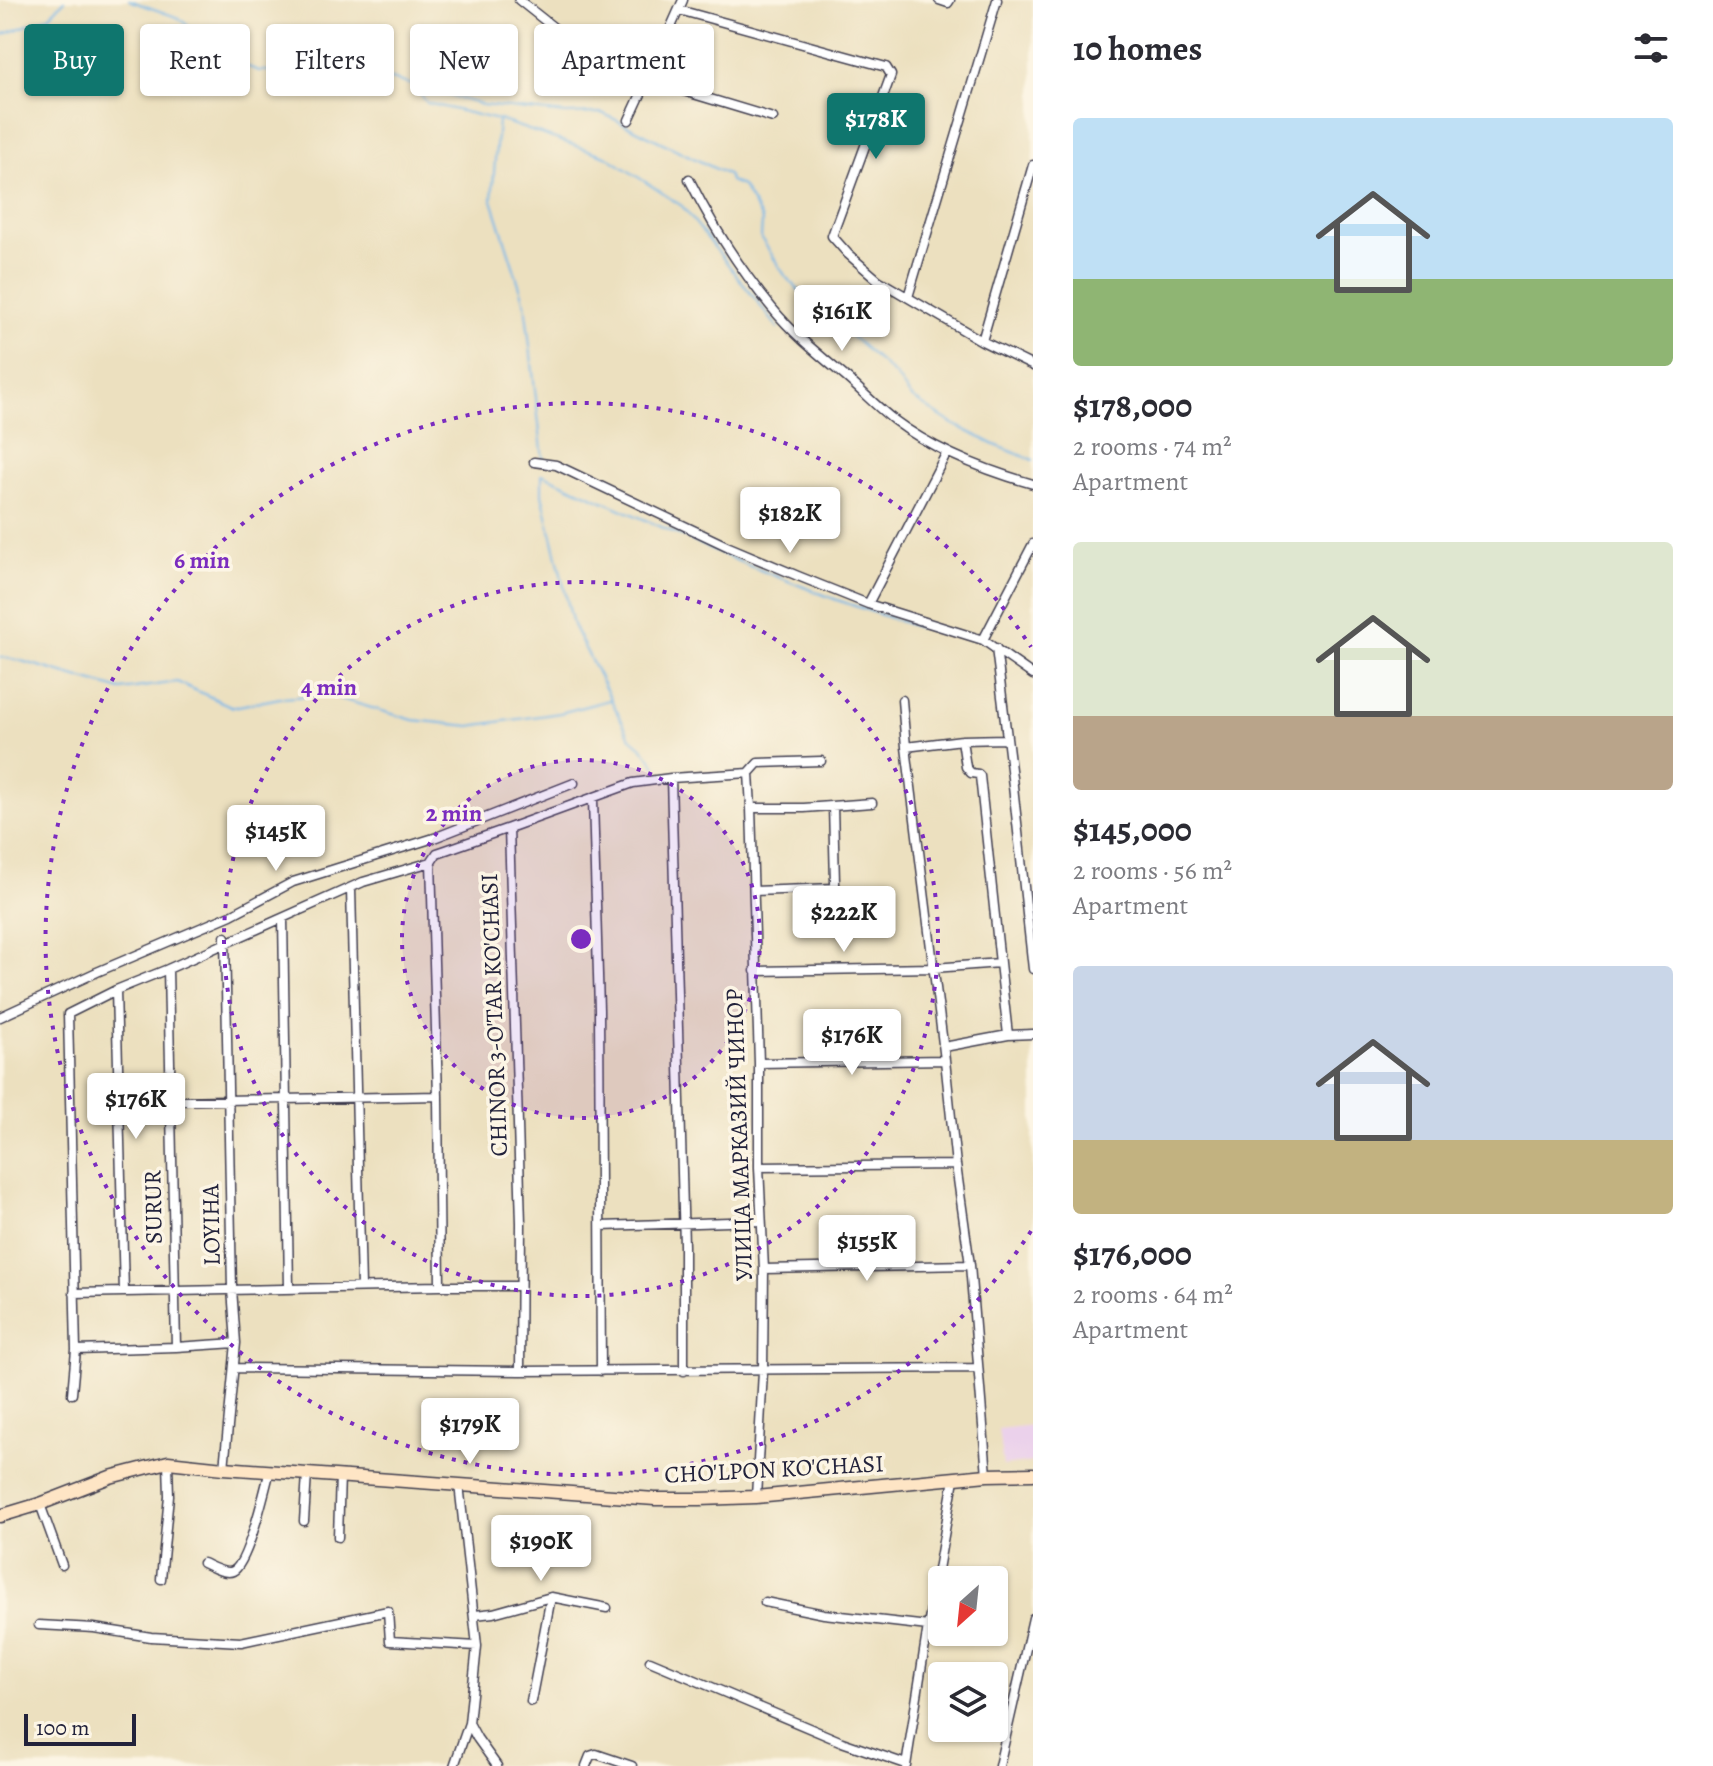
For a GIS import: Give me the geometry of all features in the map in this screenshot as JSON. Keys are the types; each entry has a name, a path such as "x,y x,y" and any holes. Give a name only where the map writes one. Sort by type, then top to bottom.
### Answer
{"main road":[{"name":"CHO'LPON KO'CHASI","path":"0,1516 110,1477 168,1462 655,1499 756,1497 987,1475 1033,1474"}],"street":[{"path":"519,0 549,24"},
{"path":"673,24 683,0"},
{"path":"939,0 948,3 950,0"},
{"path":"908,297 997,0"},
{"path":"679,10 886,67 891,75 832,236 878,280 982,341 1033,366"},
{"path":"629,120 640,96"},
{"path":"700,96 773,118"},
{"path":"982,341 1033,165"},
{"path":"689,179 729,251 773,309 891,418 947,452 1004,476 1033,484"},
{"path":"868,604 947,452"},
{"path":"534,462 556,465 729,547 868,604 983,640 1033,675"},
{"path":"983,640 1033,544"},
{"path":"996,648 1033,969"},
{"path":"902,700 970,1265 987,1475"},
{"path":"906,744 1006,739"},
{"path":"962,740 966,767 980,776 1008,1035"},
{"path":"440,1286 431,862 437,853 633,783 749,773 758,763 821,761"},
{"name":"УЛИЦА МАРКАЗИЙ ЧИНОР","path":"749,773 764,1269 763,1371 756,1497"},
{"path":"671,778 684,1371"},
{"path":"0,1017 231,915 293,882 434,838 574,783"},
{"path":"593,799 599,1010 601,1371"},
{"path":"751,808 872,803"},
{"path":"518,805 523,823"},
{"path":"833,806 836,921"},
{"name":"CHINOR 3-O'TAR KO'CHASI","path":"509,828 521,1223 520,1371"},
{"path":"72,1394 76,1350 68,1014 225,940 363,882 431,862"},
{"path":"754,891 835,888"},
{"path":"351,889 361,1287"},
{"path":"283,918 289,1288"},
{"name":"LOYIHA","path":"224,1468 236,1343 232,1289 225,940"},
{"path":"755,971 934,968 1000,963"},
{"name":"SURUR","path":"168,969 176,1347"},
{"path":"116,990 124,1292"},
{"path":"944,1047 1008,1035 1033,1034"},
{"path":"759,1063 945,1060"},
{"path":"119,1102 438,1096"},
{"path":"759,1167 956,1165"},
{"path":"601,1226 761,1221"},
{"path":"764,1269 970,1265"},
{"path":"74,1293 520,1286"},
{"path":"76,1350 236,1343"},
{"path":"235,1368 763,1371 978,1368"},
{"path":"161,1579 168,1509 168,1462"},
{"path":"203,1563 227,1572 240,1565 248,1549 270,1470"},
{"path":"304,1521 307,1474"},
{"path":"338,1537 340,1475"},
{"path":"939,1566 954,1479"},
{"path":"454,1766 469,1723 477,1646 459,1484"},
{"path":"40,1504 62,1565"},
{"path":"475,1615 551,1597 607,1608"},
{"path":"531,1701 551,1597"},
{"path":"650,1661 842,1742 906,1765 928,1626 824,1614 765,1602"},
{"path":"39,1625 94,1628 151,1637 241,1642 388,1611 390,1641 477,1646"},
{"path":"999,1766 1033,1619"},
{"path":"469,1723 497,1766"},
{"path":"586,1766 590,1756 596,1754 632,1766"}],"shaded area":[{"path":"1033,1425 1033,1462 1003,1466 998,1429"}],"waterway":[{"path":"0,36 48,17 65,0"},
{"path":"129,0 179,18 227,59 259,71 354,69 413,85 427,103 498,120 492,200 525,303 543,459"},
{"path":"451,96 482,105 566,114 602,113 728,175 730,181 742,186 759,214 762,220 761,238 786,277 819,311 896,376 911,397 951,423 1033,460"},
{"path":"499,120 606,156 682,206 778,328"},
{"path":"656,766 630,737 573,625 542,494 542,474 747,565 837,600 929,629"},
{"path":"0,657 121,690 177,682 233,707 280,698 327,695 413,720 470,726 560,713 609,700"}]}
